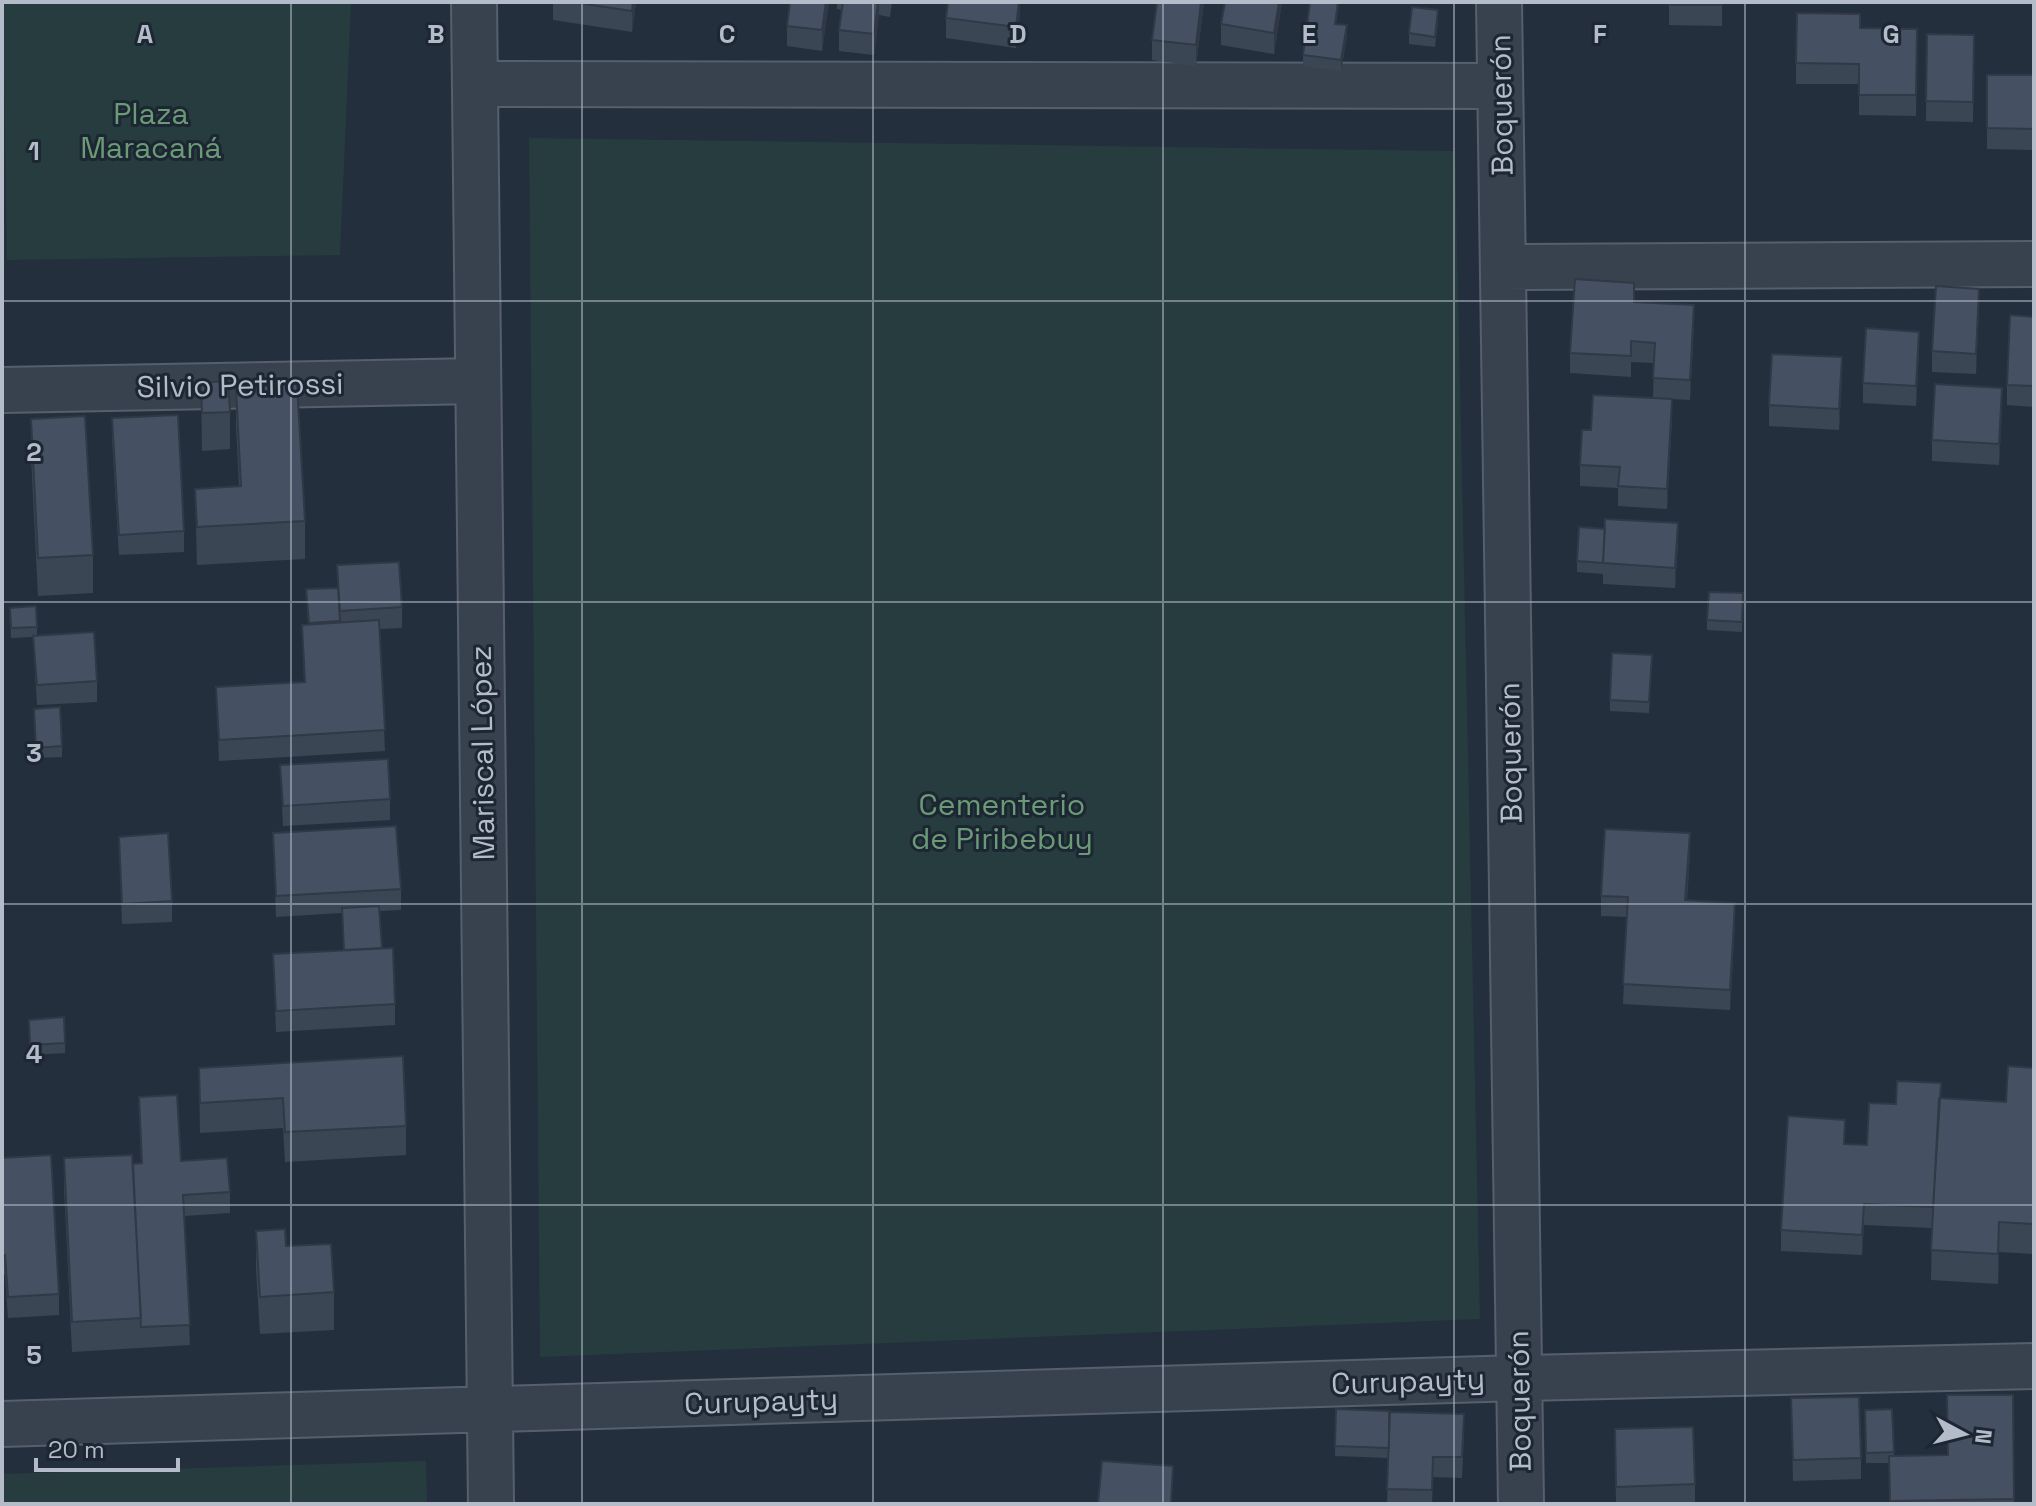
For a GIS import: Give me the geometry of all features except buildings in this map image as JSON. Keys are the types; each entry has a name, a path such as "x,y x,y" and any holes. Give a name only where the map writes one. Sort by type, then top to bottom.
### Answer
{"street":[{"name":"Mariscal López","path":"474,2 491,1504"},
{"name":"Boquerón","path":"1499,2 1521,1504"},
{"path":"475,84 1500,86"},
{"path":"1503,267 2034,264"},
{"name":"Silvio Petirossi","path":"2,390 478,381"},
{"name":"Curupayty","path":"2,1424 1519,1378 2034,1366"}],"green space":[{"name":"Plaza Maracaná","path":"3,2 351,2 340,255 7,260"},
{"name":"Cementerio de Piribebuy","path":"529,138 1455,151 1480,1319 540,1357"},
{"path":"426,1461 427,1504 2,1504 2,1474"}]}
